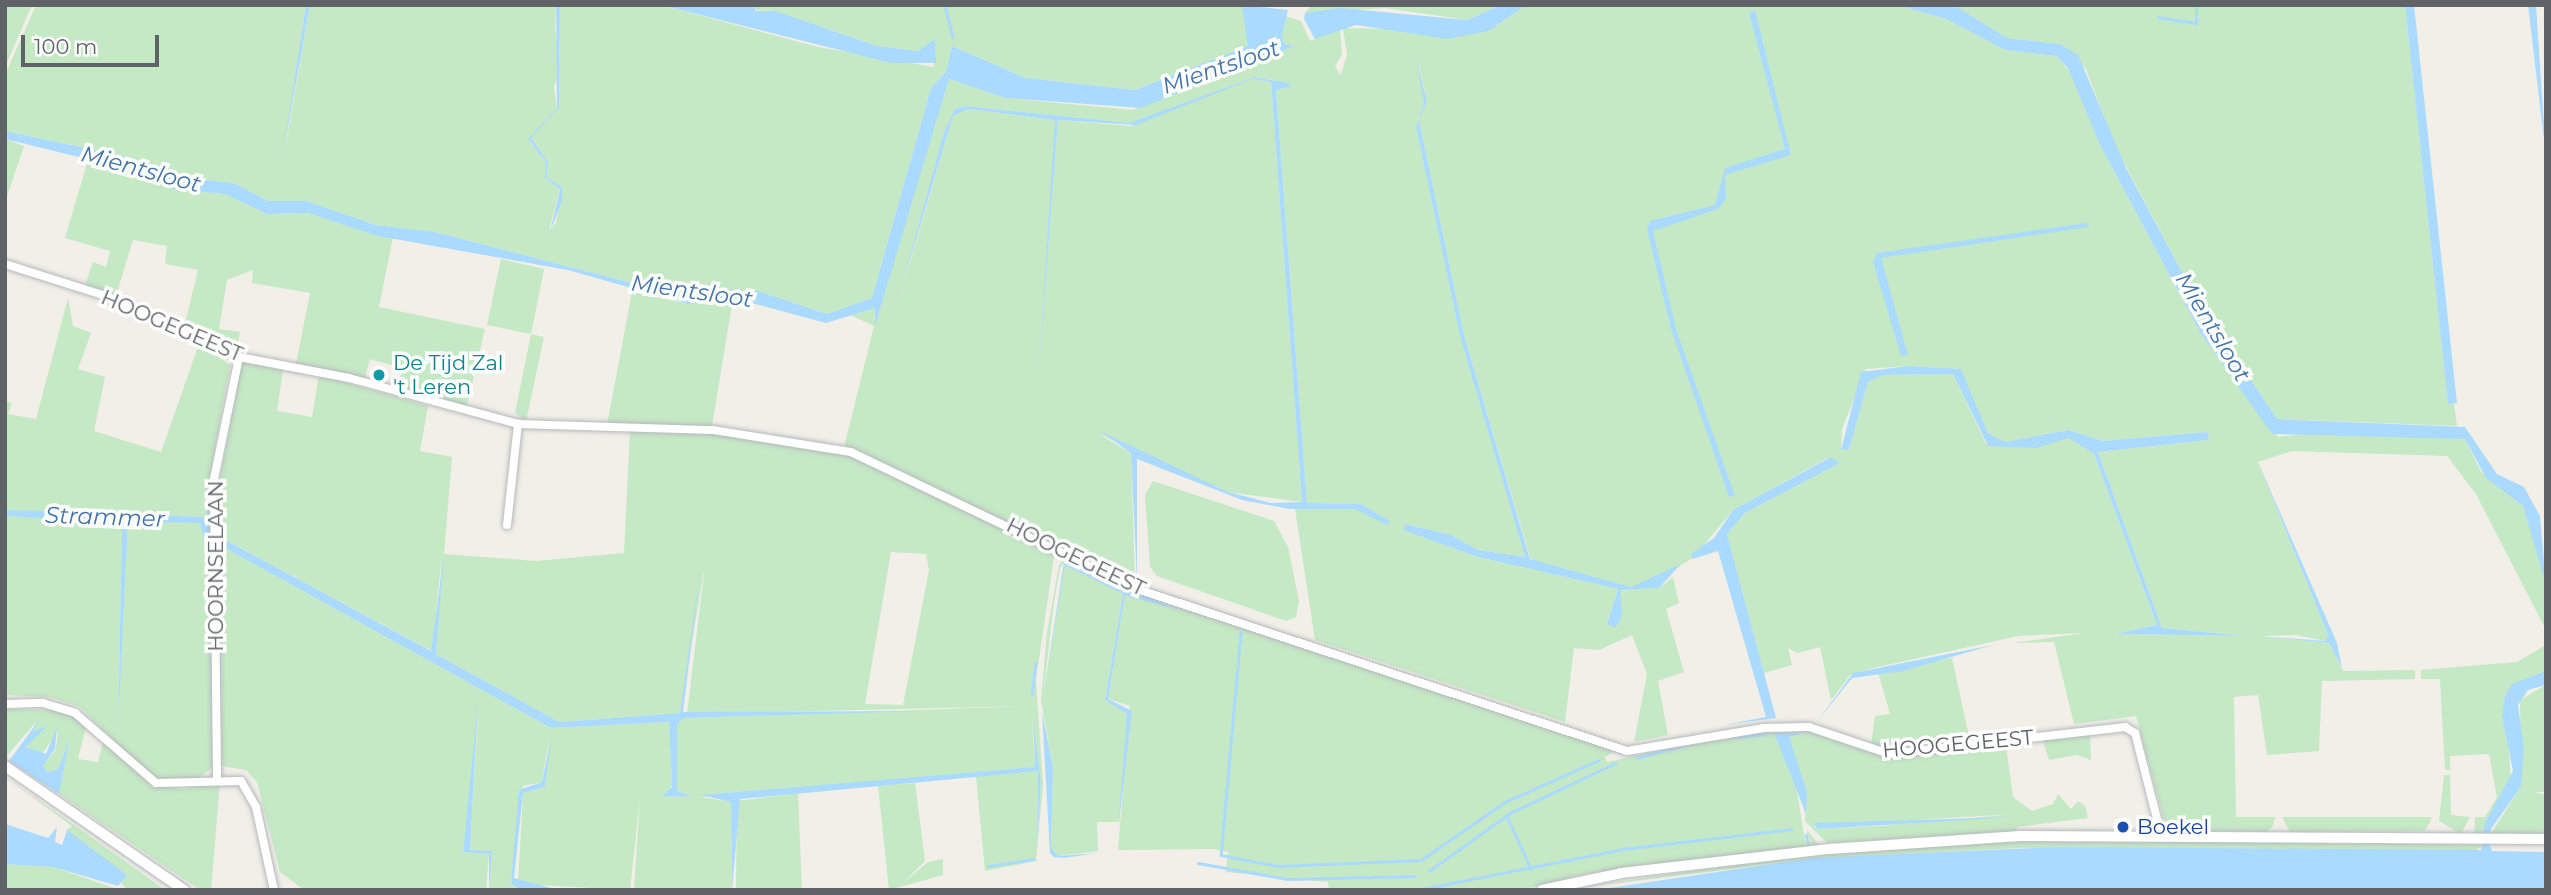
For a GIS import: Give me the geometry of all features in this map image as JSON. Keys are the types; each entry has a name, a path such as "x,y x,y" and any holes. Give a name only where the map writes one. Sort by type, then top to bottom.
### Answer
{"street":[{"name":"HOOGEGEEST","path":"5,264 106,296 239,356 349,378 518,424 713,429 851,452 1137,589 1627,751 1715,732 1774,728 1810,727 1889,754 2125,727 2135,733 2161,834"},
{"name":"HOORNSELAAN","path":"217,778 214,480 239,356"},
{"path":"507,525 518,424"},
{"path":"5,704 43,703 75,713 156,783 182,787 217,778 248,788 274,890"},
{"path":"5,766 184,890"},
{"path":"1542,890 1621,873 1830,849 2161,834 2546,839"}],"green space":[{"path":"5,5 32,5 5,67"},
{"path":"36,5 306,5 283,161 310,5 556,5 555,27 559,63 560,5 661,5 818,47 934,67 935,40 919,51 877,46 776,11 754,10 755,5 1242,5 1250,32 1248,46 1135,90 1026,78 952,46 946,72 931,88 872,298 827,314 758,291 628,282 435,232 376,225 306,201 268,201 234,183 170,176 127,157 5,131 5,75","holes":["559,70 559,108 541,127 557,109 554,87","531,138 548,162 547,178 562,188 556,223 549,231 560,188 545,178 546,163 529,141"]},
{"path":"1312,5 1501,5 1467,20 1385,8 1305,13"},
{"path":"1526,5 1896,5 1946,19 2005,50 2056,56 2077,79 2100,145 2200,332 2278,437 2320,432 2465,439 2481,472 2514,494 2528,514 2546,585 2546,630 2476,494 2447,456 2292,451 2258,462 2328,635 2325,641 2297,635 2258,636 2329,643 2343,671 2415,670 2415,679 2322,681 2319,751 2267,755 2258,695 2234,697 2236,817 2275,817 2273,826 2267,832 2167,830 2136,716 2074,724 2054,642 2012,643 2085,633 2018,636 1869,669 1850,675 1831,700 1820,647 1798,653 1788,648 1792,665 1764,673 1727,534 1745,513 1840,463 1828,458 1733,510 1693,558 1649,583 1631,587 1531,560 1464,335 1419,120 1427,102 1417,56 1424,104 1416,127 1458,326 1525,557 1478,550 1450,535 1407,524 1404,530 1478,557 1618,589 1607,624 1620,618 1620,590 1659,588 1673,577 1679,603 1666,609 1684,672 1658,681 1668,735 1634,742 1647,674 1632,635 1599,650 1574,648 1565,722 1315,640 1295,509 1355,509 1390,521 1361,504 1307,503 1276,89 1289,83 1255,77 1198,98 1252,79 1271,82 1302,502 1228,492 1099,434 1131,453 1135,583 844,447 874,326 846,313 876,308 873,324 949,79 1005,98 1133,110 1295,46 1284,44 1282,35 1285,16 1301,21 1310,41 1340,29 1342,54 1335,67 1341,75 1347,55 1343,28 1489,31","holes":["965,106 1129,123 1174,109 1131,126 1058,120 1038,384 1056,120 968,109 953,116 898,303 944,132 955,109","1908,366 1960,369 1988,433 2005,442 2068,430 2103,441 2208,432 2209,440 2098,452 2162,628 2247,636 2115,634 2157,625 2094,454 2068,438 1986,444 1953,374 1883,375 1868,382 1849,450 1841,450 1842,429 1866,369"]},
{"path":"1954,5 2405,5 2448,403 2454,403 2457,426 2277,419 2196,298 2115,146 2086,69 2060,44 2007,38"},
{"path":"5,139 24,146 5,202"},
{"path":"88,160 136,171 172,189 225,194 267,214 308,213 393,237 379,307 485,329 467,406 399,386 402,368 370,359 365,378 296,364 310,293 252,283 253,270 227,280 219,329 240,332 236,352 184,327 198,270 165,264 167,246 133,240 116,296 85,285 93,262 106,267 110,251 65,238"},
{"path":"501,259 544,269 531,334 487,325"},
{"path":"632,292 688,304 733,298 712,426 607,425"},
{"path":"68,298 73,326 91,333 78,369 105,377 94,431 161,452 199,344 230,365 208,485 215,572 213,767 194,782 165,782 145,772 80,707 49,697 5,695 5,516 122,522 118,733 128,521 200,523 210,567 210,766 213,557 208,493 207,517 5,510 5,401 12,403 8,414 36,419"},
{"path":"531,334 544,337 526,421 515,413"},
{"path":"242,362 283,370 277,411 312,417 319,375 428,406 420,451 452,457 444,554 536,561 624,553 630,431 717,434 846,455 1055,550 1036,679 1043,785 1036,861 985,871 976,776 1038,771 1037,850 1041,783 1032,718 1035,767 702,797 731,802 732,890 634,890 640,798 630,890 518,884 523,793 545,787 549,739 542,782 523,786 511,883 517,888 554,890 489,890 492,852 470,850 478,714 463,852 489,854 486,890 304,890 280,872 257,782 246,770 221,766 223,547 551,728 669,722 672,787 662,796 692,797 677,791 677,724 684,718 1032,706 687,714 705,565 680,713 559,722 436,654 442,554 432,651 222,538 218,490","holes":["891,552 926,554 929,570 903,705 865,704"]},
{"path":"1153,481 1274,521 1288,547 1299,601 1296,617 1286,621 1157,576 1150,567 1145,495"},
{"path":"1071,560 1169,604 1617,750 1605,757 1607,762 1742,732 1808,730 1887,756 2006,746 2013,797 2032,811 2053,804 2058,794 2071,809 2078,801 2085,806 2088,818 2017,827 2016,832 1827,843 1805,821 1807,792 1788,737 1805,734 1775,733 1797,791 1805,842 1811,841 1807,830 1819,845 1584,874 1522,890 1329,890 1328,882 1226,872 1228,852 1213,849 1118,850 1130,706 1108,699 1125,594 1182,611 1064,562 1060,568 1054,602 1043,697 1065,564 1123,594 1105,700 1128,714 1119,822 1097,822 1098,851 1057,856 1051,848 1053,767 1041,700 1047,632 1059,565 1063,561","holes":["2015,814 1817,829 1814,826"]},
{"path":"2546,645 2546,671 2513,684 2505,696 2511,783 2484,835 2474,834 2475,817 2485,817 2497,797 2489,754 2450,756 2450,770 2445,770 2440,679 2421,679 2421,670 2517,662"},
{"path":"1952,658 1970,741 1888,751 1871,745 1875,716 1890,714 1878,672"},
{"path":"2546,685 2546,792 2534,792 2546,795 2546,835 2490,835 2521,787 2520,700"},
{"path":"5,709 59,710 87,722 78,759 98,762 104,739 150,785 185,789 220,782 211,890 200,890 59,794 70,739 58,769 47,772 43,766 56,749 58,731 42,754 25,746 43,729 32,732 36,722 5,758"},
{"path":"2090,734 2091,760 2077,755 2049,760 2043,741"},
{"path":"2444,775 2450,775 2451,815 2470,817 2461,834 2439,821"},
{"path":"5,777 165,890 127,890 121,882 126,875 77,843 67,830 72,826"},
{"path":"915,783 925,861 902,884 928,862 943,859 943,875 889,890 878,786"},
{"path":"798,793 802,890 736,890 737,801"},
{"path":"2282,817 2431,817 2431,821 2424,831 2290,832"},
{"path":"2044,840 2484,845 2474,851 2021,848 1809,859 1561,890 1810,854"},
{"path":"5,864 53,867 120,890 5,890"}],"water":[{"path":"306,5 310,5 282,161"},
{"path":"556,5 560,5 559,108 531,138 548,162 547,178 562,187 562,201 550,232 560,189 545,178 546,163 528,139 557,109"},
{"path":"661,5 755,5 755,11 776,11 877,46 918,51 935,39 936,63 891,63"},
{"path":"1242,5 1288,10 1282,35 1284,44 1295,46 1141,108 1005,98 949,79 875,326 875,308 826,323 733,298 688,304 568,270 378,236 308,213 267,214 225,194 172,189 136,171 5,139 5,131 127,157 170,176 234,183 268,201 306,201 376,225 435,232 628,282 758,291 827,314 872,298 931,88 946,72 952,46 1026,78 1135,90 1248,46"},
{"path":"1501,5 1526,5 1489,31 1447,39 1356,25 1315,39 1304,19 1305,13 1341,8 1467,20"},
{"path":"1896,5 1954,5 2007,38 2060,44 2078,55 2126,168 2196,298 2277,419 2465,427 2497,474 2524,487 2540,516 2546,585 2523,506 2486,478 2465,439 2272,434 2200,332 2100,145 2068,68 2056,56 2005,50 1946,19"},
{"path":"2405,5 2414,5 2457,403 2448,404"},
{"path":"2528,5 2536,5 2546,156"},
{"path":"1755,10 1791,155 1725,175 1726,199 1718,209 1653,231 1676,329 1735,496 1729,497 1671,329 1647,229 1650,221 1715,205 1725,168 1785,149 1749,13"},
{"path":"1416,56 1427,102 1419,120 1464,335 1530,559 1631,587 1681,564 1659,588 1620,590 1622,617 1615,628 1607,624 1618,589 1478,557 1403,530 1406,524 1451,535 1478,550 1525,557 1460,336 1416,127 1424,104"},
{"path":"1255,77 1289,83 1290,87 1276,90 1307,503 1361,504 1390,521 1387,525 1355,509 1290,509 1242,500 1137,459 1137,582 1131,453 1100,431 1228,492 1271,503 1302,502 1271,82 1252,79 1136,125 1058,120 1038,384 1055,120 968,109 953,116 898,300 944,132 955,109 965,106 1129,123"},
{"path":"2086,223 2089,227 1881,258 1908,355 1901,356 1873,262 1877,253"},
{"path":"1908,366 1961,369 1988,433 2005,442 2068,430 2103,441 2208,432 2209,440 2098,452 2162,628 2247,636 2115,634 2157,625 2094,454 2068,438 2036,448 1988,446 1953,374 1883,375 1868,382 1849,450 1841,450 1861,372"},
{"path":"1831,457 1840,463 1745,513 1727,534 1776,718 1724,725 1766,717 1718,551 1693,559 1691,554 1714,538 1733,510"},
{"path":"2258,462 2337,643 2342,668 2329,643 2258,636 2325,641 2328,635"},
{"path":"217,486 222,538 431,651 444,554 436,654 559,722 680,713 701,565 683,712 917,711 684,718 677,725 677,791 693,797 662,796 672,787 669,722 551,728 223,547 220,748"},
{"name":"Strammer","path":"208,493 212,538 210,769 210,567 200,523 128,522 118,734 122,523 5,516 5,510 206,517"},
{"path":"1064,562 1182,611 1125,595 1108,699 1132,711 1118,831 1127,714 1105,700 1123,594 1065,565 1043,697"},
{"path":"1993,645 1903,671 1852,678 1816,723 1853,673"},
{"path":"2546,671 2546,685 2528,690 2518,705 2524,749 2521,787 2491,829 2490,845 2492,851 2546,852 2546,890 1596,890 1812,858 2056,847 2481,850 2485,823 2513,771 2502,716 2505,696 2512,684"},
{"path":"478,703 470,850 492,851 489,890 489,854 463,852"},
{"path":"1042,712 1053,767 1051,848 1058,856 1097,853 1064,858 1054,857 1050,853"},
{"path":"1033,719 1041,783 1037,850 1038,771 740,799 732,890 731,802 701,795 1035,767"},
{"path":"39,720 33,732 48,725 26,747 46,754 57,727 55,748 66,733 43,766 47,772 58,769 70,739 59,794 9,761"},
{"path":"1774,733 1805,733 1789,737 1807,792 1806,814"},
{"path":"551,738 545,787 523,793 514,878 559,890 517,888 511,883 519,790 542,782"},
{"path":"2015,817 1817,829 1814,823"},
{"path":"5,824 48,838 57,827 55,842 62,845 67,830 127,875 118,886 53,867 5,864"}],"waterway":[{"path":"945,5 953,37"},
{"path":"2158,17 2196,23 2196,5"},
{"name":"Mientsloot","path":"2193,293 2235,364"},
{"path":"1241,633 1221,855 1278,866 1421,860 1505,802 1599,760"},
{"path":"1032,694 1035,663"},
{"path":"1734,737 1766,734"},
{"path":"1636,758 1690,744"},
{"path":"1429,871 1510,813 1616,763"},
{"path":"1507,816 1531,869"},
{"path":"1416,890 1623,849 1792,829"},
{"path":"1806,835 1808,842"},
{"path":"988,866 1033,859"},
{"path":"1198,863 1288,879 1415,876"}],"place":[{"name":"De Tijd Zal 't Leren","path":"379,375"},
{"name":"Boekel","path":"2123,827"}]}
